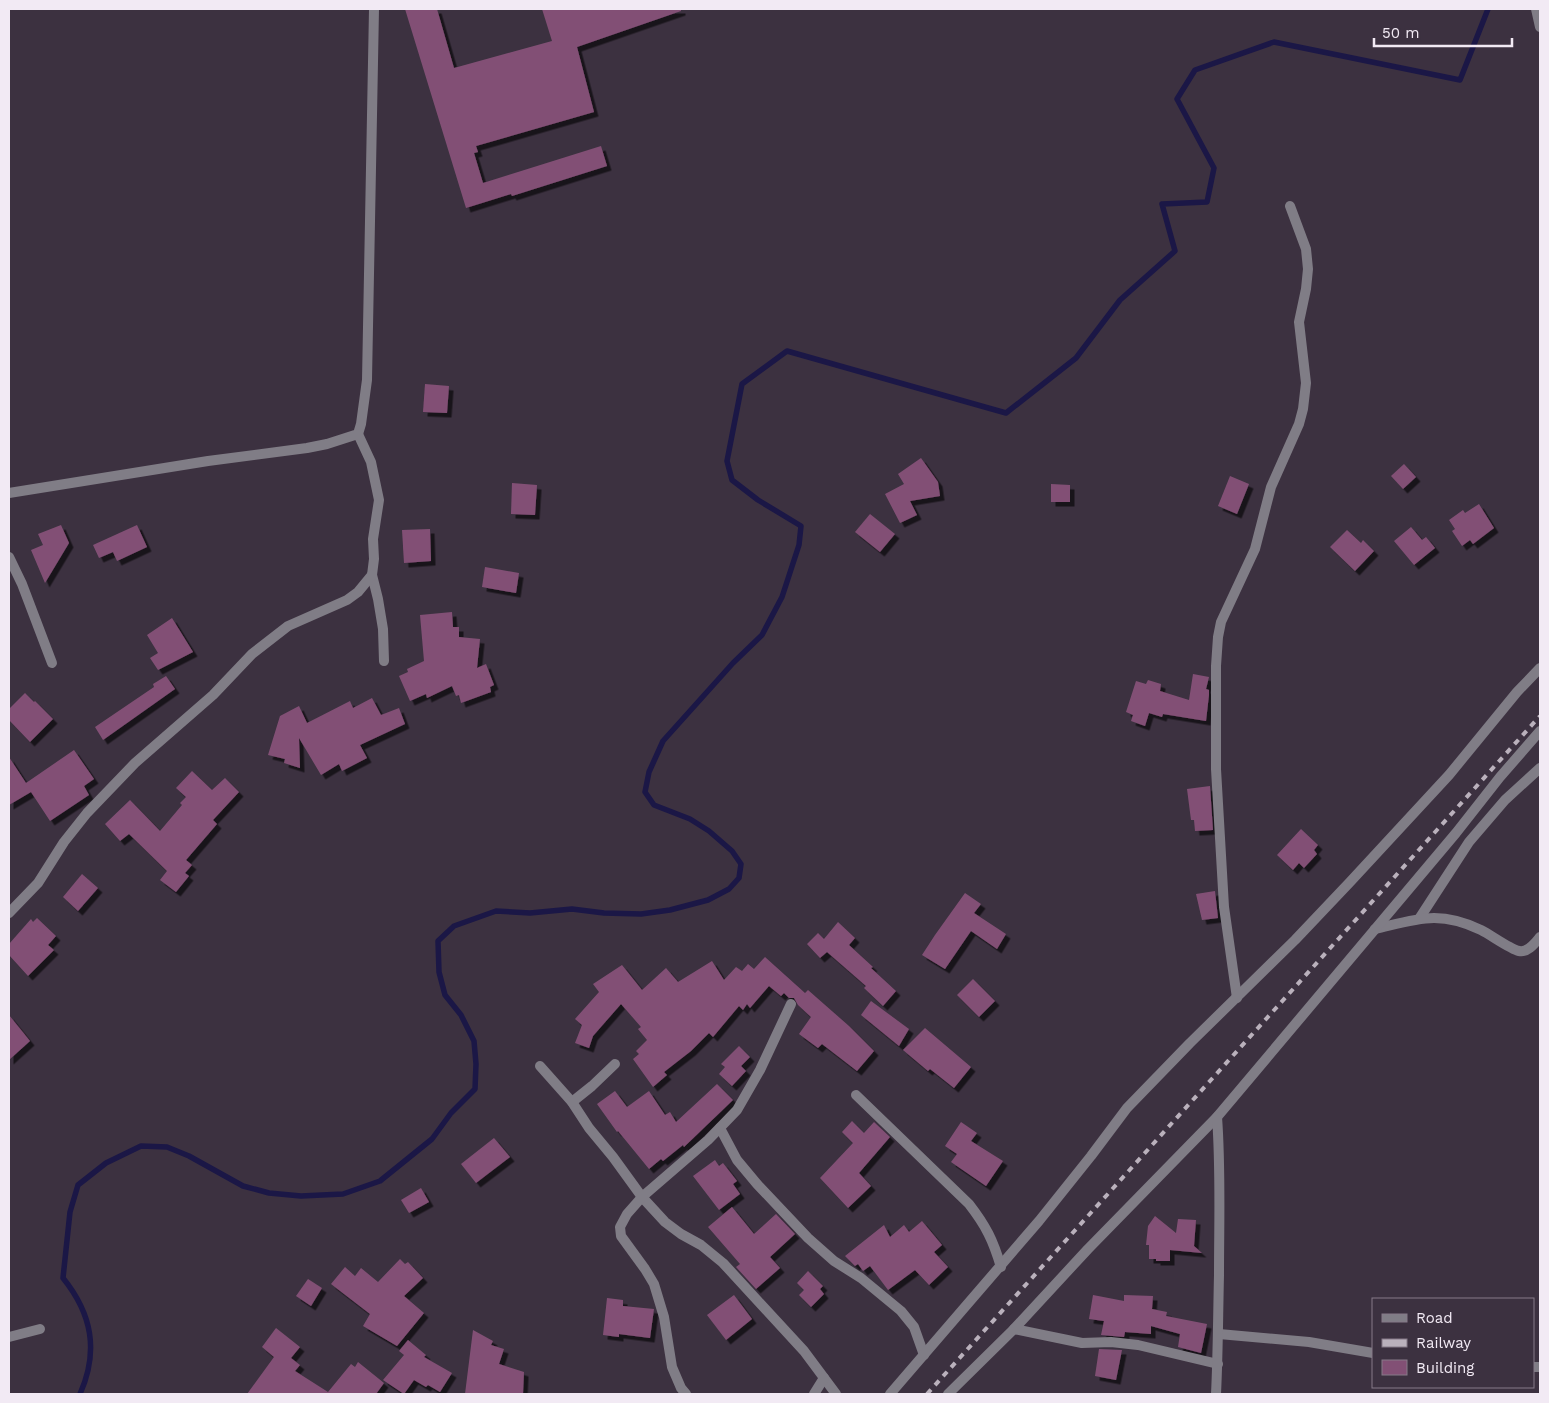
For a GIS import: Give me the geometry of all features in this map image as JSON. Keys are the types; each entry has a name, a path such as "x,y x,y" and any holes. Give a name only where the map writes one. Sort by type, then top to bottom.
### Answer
{"street":[{"path":"358,434 362,424 368,380 374,9"},
{"path":"1536,9 1540,27"},
{"path":"1237,998 1224,907 1215,745 1216,657 1222,622 1255,549 1271,486 1299,424 1303,409 1306,383 1299,322 1308,279 1308,269 1306,249 1290,206"},
{"path":"9,493 208,461 307,448 358,434"},
{"path":"358,434 371,462 379,500 372,575 383,629 384,661"},
{"path":"9,557 25,592 52,663"},
{"path":"9,912 38,883 64,842 87,813 135,763 213,695 252,654 288,626 347,600 358,592 372,575"},
{"path":"890,1394 1001,1267 1091,1156 1127,1108 1301,934 1449,774 1517,692 1540,668"},
{"path":"948,1394 1014,1329 1088,1249 1217,1117 1540,731"},
{"path":"1419,919 1469,842 1506,800 1540,768"},
{"path":"1375,929 1419,919 1438,917 1453,919 1486,933 1520,951 1527,950 1540,937"},
{"path":"686,1394 680,1388 672,1367 664,1317 654,1284 621,1236 620,1227 627,1214 642,1197 720,1128 737,1110 760,1070 791,1004"},
{"path":"572,1102 615,1064"},
{"path":"540,1066 572,1102 589,1128 642,1197 665,1222 701,1245 723,1263 804,1352 836,1394"},
{"path":"856,1095 970,1204 994,1243 1001,1267"},
{"path":"1216,1394 1219,1334 1220,1174 1217,1117"},
{"path":"720,1128 742,1166 756,1184 808,1238 834,1261 861,1278 901,1311 914,1327 924,1354"},
{"path":"9,1337 40,1329"},
{"path":"1014,1329 1082,1343 1111,1342 1138,1345 1218,1364"},
{"path":"1219,1334 1309,1342 1372,1353"},
{"path":"814,1394 824,1378"}],"building":[{"path":"405,9 437,9 454,68 552,41 542,9 681,9 681,11 577,47 594,112 476,146 478,152 474,153 483,183 601,146 607,166 512,196 511,194 466,208"},
{"path":"425,384 449,386 447,413 423,412"},
{"path":"921,458 938,482 940,496 910,501 917,515 900,523 885,494 904,484 898,474"},
{"path":"1404,464 1416,477 1403,489 1391,476"},
{"path":"1230,476 1249,484 1237,514 1218,506"},
{"path":"512,483 537,485 535,515 511,514"},
{"path":"1051,484 1070,485 1070,502 1051,502"},
{"path":"1479,504 1494,528 1473,544 1470,540 1462,546 1452,531 1455,529 1449,520 1463,510 1465,513"},
{"path":"870,514 895,534 880,552 855,532"},
{"path":"61,525 69,543 45,583 31,550 43,545 38,534"},
{"path":"137,525 147,547 117,561 113,552 99,558 93,545"},
{"path":"1411,527 1422,540 1426,537 1435,548 1414,565 1394,541"},
{"path":"430,529 431,561 404,563 402,530"},
{"path":"1347,530 1361,543 1363,540 1374,551 1355,571 1330,547"},
{"path":"485,567 519,573 516,593 482,587"},
{"path":"452,612 453,627 459,627 459,637 480,639 477,668 486,664 494,685 490,687 491,692 461,703 459,695 456,696 452,686 427,698 426,694 410,701 399,676 408,672 407,669 424,661 420,615"},
{"path":"172,618 193,652 158,670 150,658 158,653 147,635"},
{"path":"1193,674 1209,677 1206,689 1209,690 1209,695 1206,721 1163,714 1162,717 1149,713 1145,726 1131,721 1133,715 1126,712 1136,681 1146,684 1148,680 1161,684 1160,691 1189,700"},
{"path":"166,676 175,689 103,740 95,727 154,687 153,684"},
{"path":"25,693 53,719 30,742 9,720 9,709"},
{"path":"372,698 381,715 399,708 405,724 360,745 367,758 342,771 339,764 321,775 299,738 300,768 284,763 285,759 268,755 280,716 299,706 307,723 350,701 353,708"},
{"path":"74,750 94,779 84,786 89,795 50,821 31,792 9,805 9,757 26,783"},
{"path":"192,771 212,790 225,778 239,792 213,820 217,824 186,860 192,865 185,873 189,876 176,892 160,880 167,871 129,834 120,841 105,824 130,800 160,831 182,805 180,803 186,797 176,788"},
{"path":"1210,786 1213,830 1195,831 1194,820 1191,820 1187,789"},
{"path":"1301,829 1318,845 1314,850 1317,854 1304,868 1299,863 1293,870 1277,855"},
{"path":"82,874 98,888 78,911 63,897"},
{"path":"1215,891 1218,918 1202,920 1196,894"},
{"path":"965,893 981,904 974,913 1006,934 997,949 971,931 945,969 922,955"},
{"path":"37,918 56,936 48,945 54,950 28,976 9,955 9,944 31,919 33,922"},
{"path":"838,922 855,938 849,945 896,991 883,1006 864,988 866,986 827,952 820,958 807,944 818,933 824,939"},
{"path":"765,957 805,993 808,990 874,1051 857,1071 822,1044 818,1048 799,1034 811,1017 798,1005 794,998 789,998 784,993 781,996 769,986 750,1008 747,1004 743,1010 739,1006 713,1037 709,1033 691,1051 664,1072 667,1075 653,1087 633,1059 639,1054 636,1051 647,1040 638,1029 641,1027 621,1004 593,1036 589,1048 575,1043 582,1025 575,1019 599,992 593,984 622,965 642,990 666,968 678,982 712,961 724,980 736,967 742,971 748,964 754,969"},
{"path":"973,979 995,1001 979,1017 957,995"},
{"path":"871,1001 909,1029 899,1046 861,1015"},
{"path":"9,1015 30,1041 9,1060"},
{"path":"925,1028 971,1067 954,1088 930,1069 928,1071 903,1050"},
{"path":"739,1046 750,1057 741,1066 746,1071 732,1086 719,1074 725,1067 721,1064"},
{"path":"717,1084 733,1100 684,1147 683,1145 663,1161 661,1159 649,1169 617,1132 597,1104 615,1091 627,1107 649,1091 665,1115 670,1112 676,1122"},
{"path":"852,1121 864,1133 874,1122 890,1137 859,1173 871,1186 848,1208 820,1178 853,1143 842,1132"},
{"path":"961,1122 977,1133 971,1141 1003,1161 986,1186 951,1162 957,1154 945,1146"},
{"path":"494,1138 510,1157 476,1183 461,1164"},
{"path":"715,1160 719,1166 723,1163 737,1181 733,1184 740,1194 719,1210 693,1176"},
{"path":"421,1188 429,1202 409,1213 401,1200"},
{"path":"732,1207 754,1234 776,1214 795,1234 770,1257 780,1268 756,1289 736,1267 740,1264 708,1227"},
{"path":"1155,1216 1176,1233 1178,1219 1196,1220 1194,1246 1202,1253 1170,1250 1170,1261 1149,1259 1149,1245 1146,1245 1148,1226"},
{"path":"922,1221 942,1245 934,1252 948,1267 929,1285 915,1270 888,1290 870,1266 863,1271 858,1264 855,1266 845,1256 884,1225 890,1237 904,1225 909,1232"},
{"path":"400,1259 405,1264 408,1262 423,1278 404,1296 424,1313 397,1346 363,1326 370,1314 331,1284 345,1267 355,1276 361,1268 378,1282"},
{"path":"808,1271 823,1286 820,1289 824,1294 811,1307 799,1295 804,1290 797,1283"},
{"path":"308,1279 322,1288 311,1306 296,1296"},
{"path":"734,1295 752,1319 726,1340 707,1315"},
{"path":"1093,1295 1124,1301 1124,1295 1153,1296 1152,1309 1167,1312 1166,1316 1207,1324 1201,1353 1178,1347 1180,1334 1151,1326 1151,1334 1125,1332 1124,1337 1101,1335 1104,1321 1089,1319"},
{"path":"607,1298 623,1300 623,1306 654,1309 650,1338 619,1334 619,1337 603,1335"},
{"path":"276,1328 300,1347 291,1358 300,1365 295,1371 328,1392 351,1364 355,1367 358,1362 384,1383 376,1394 247,1394 274,1357 262,1347"},
{"path":"473,1330 493,1341 491,1345 504,1349 499,1364 524,1372 523,1394 465,1394"},
{"path":"408,1340 426,1355 424,1357 452,1373 440,1392 414,1380 404,1394 383,1380 404,1355 399,1351"},
{"path":"1099,1349 1122,1350 1116,1380 1095,1376"}],"waterway":[{"path":"80,1394 86,1378 91,1348 90,1333 81,1305 63,1278 70,1212 78,1185 106,1163 141,1146 167,1147 189,1156 243,1186 269,1193 301,1196 343,1194 380,1181 432,1139 451,1113 475,1089 476,1064 474,1041 461,1015 445,995 439,972 438,941 454,926 496,911 530,913 572,909 604,913 641,914 670,910 708,900 729,889 739,878 741,864 732,851 709,831 690,819 654,805 645,792 649,772 663,741 733,663 762,635 782,597 799,545 801,526 758,500 732,480 727,461 742,384 787,351 1006,413 1076,358 1120,300 1175,251 1162,204 1207,202 1214,168 1177,99 1195,70 1274,42 1460,80 1488,9"}],"railway":[{"path":"927,1394 1540,716"}]}
